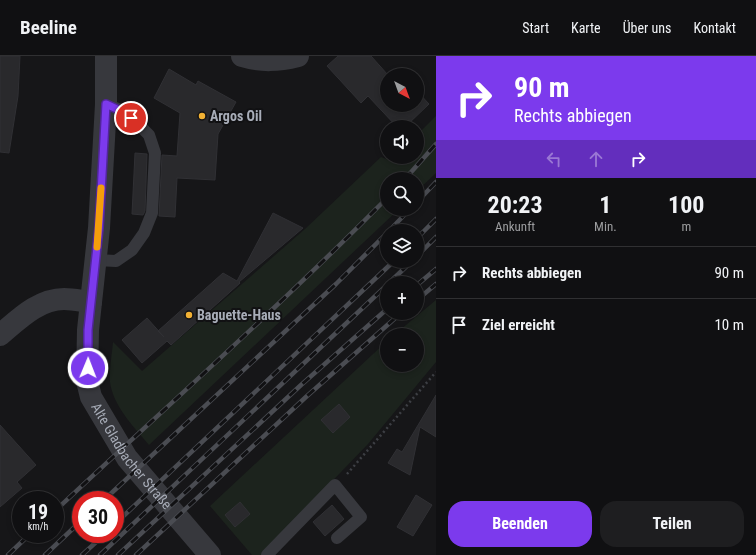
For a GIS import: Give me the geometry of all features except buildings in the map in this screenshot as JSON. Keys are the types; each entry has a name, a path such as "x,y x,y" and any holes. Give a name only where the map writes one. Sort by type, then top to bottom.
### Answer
{"street":[{"name":"Alte Gladbacher Straße","path":"106,56 106,104 96,260 88,330 87,381 91,397 127,458 210,555"},
{"path":"242,56 268,61 284,60 298,56"},
{"path":"0,335 27,312 42,304 63,299 92,302"}],"lane":[{"path":"96,260 116,261 132,250 144,233 152,213 155,153 149,135 123,112 106,104"},
{"path":"267,555 335,486 361,517 337,538"}],"path":[{"path":"335,486 359,461 436,372"}],"shaded area":[{"path":"436,116 436,173 424,184 424,172 380,172 380,216 392,216 383,224 380,224 380,227 149,445 125,416 112,391 110,372 113,342 142,371 305,229 380,158 380,164 424,164 424,128"},
{"path":"436,300 436,362 368,444 261,555 252,555 210,506 380,348 380,372 424,372 424,328 402,328 412,320 424,320 424,310"}],"railway":[{"path":"411,172 436,144"},
{"path":"424,195 436,182"},
{"path":"64,503 264,317 380,205"},
{"path":"396,224 403,216"},
{"path":"424,231 436,219"},
{"path":"424,249 436,237"},
{"path":"114,491 336,284 380,240"},
{"path":"124,516 387,268"},
{"path":"396,276 405,268"},
{"path":"424,279 436,269"},
{"path":"424,294 436,284"},
{"path":"100,555 380,292"},
{"path":"118,555 301,385 380,315"},
{"path":"136,555 307,396 393,320"},
{"path":"45,555 72,530"},
{"path":"8,555 21,543"},
{"path":"82,555 95,543"}],"slow traffic":[{"path":"97,247 101,188"}],"place":[{"name":"Argos Oil","path":"202,116"},
{"name":"Baguette-Haus","path":"189,315"}],"route":[{"path":"88,368 88,330 99,228 106,104 123,112 131,118"}]}
